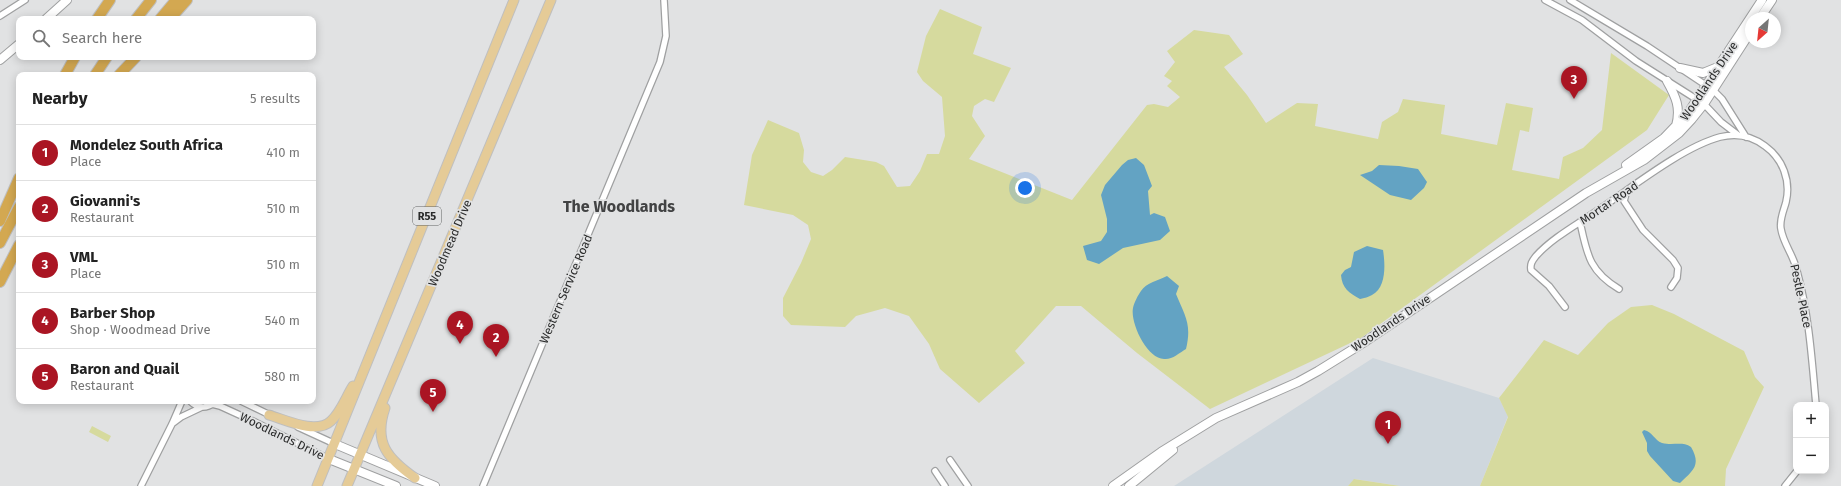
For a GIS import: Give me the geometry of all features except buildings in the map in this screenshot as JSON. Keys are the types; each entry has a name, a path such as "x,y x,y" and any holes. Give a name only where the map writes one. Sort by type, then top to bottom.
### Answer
{"highway":[{"path":"99,16 110,0"},
{"path":"138,16 151,0"},
{"path":"163,16 176,0"},
{"path":"173,16 187,0"},
{"path":"68,72 74,60"},
{"path":"97,72 106,60"},
{"path":"121,72 130,60"},
{"path":"122,72 133,60"},
{"path":"0,221 16,185"},
{"path":"0,243 16,213"},
{"path":"0,282 16,251"}],"main road":[{"path":"49,16 67,0"},
{"name":"R55","path":"317,486 514,0"},
{"name":"Woodmead Drive","path":"347,486 359,454 401,361 551,0"},
{"name":"Woodlands Drive","path":"1710,88 1720,66 1762,0"},
{"path":"1764,12 1772,0"},
{"name":"Woodlands Drive","path":"1586,193 1644,160 1679,133 1745,39"},
{"path":"0,60 16,47"},
{"path":"1680,68 1703,73 1720,66"},
{"path":"1667,81 1679,105 1679,116 1675,128"},
{"name":"Woodlands Drive","path":"1113,486 1161,452 1216,418 1298,382 1363,343 1586,193 1675,128 1701,102"},
{"path":"269,415 313,427 326,425 336,416 368,360"},
{"path":"401,361 382,416 381,436 383,446 396,464 416,478"},
{"name":"Woodlands Drive","path":"1129,486 1187,437"},
{"path":"335,444 435,486"},
{"path":"329,459 396,486"}],"street":[{"path":"0,16 25,0"},
{"name":"Western Service Road","path":"484,486 660,62 666,36 664,0"},
{"path":"1545,0 1582,20 1636,61 1701,102 1721,122 1738,134"},
{"path":"1570,0 1627,34 1710,88 1722,99 1746,137"},
{"name":"Mortar Road","path":"1565,307 1549,286 1532,271 1531,264 1538,254 1580,222 1627,190 1700,144 1719,137 1738,134 1746,137"},
{"name":"Pestle Place","path":"1746,137 1762,144 1773,152 1785,172 1787,197 1781,228 1798,271 1809,326 1816,402"},
{"path":"1627,190 1624,200 1644,230 1673,260 1678,268 1677,278 1671,287"},
{"path":"1580,222 1588,258 1605,280 1620,289"},
{"path":"141,486 181,404"},
{"path":"194,404 202,407"},
{"path":"172,424 181,417 211,404"},
{"name":"Woodlands Drive","path":"216,404 256,422 329,459"},
{"name":"Woodlands Drive","path":"247,404 335,444"},
{"path":"950,460 968,486"},
{"path":"935,471 945,486"},
{"path":"1785,486 1795,474"}],"shaded area":[{"path":"1373,358 1499,398 1508,416 1480,486 1400,486 1355,479 1348,486 1174,486"}],"green space":[{"path":"940,9 982,27 973,54 1011,68 994,102 985,99 974,106 972,116 985,136 969,159 1072,200 1147,105 1154,104 1168,107 1180,97 1167,86 1172,81 1164,76 1175,62 1167,51 1194,30 1229,35 1243,54 1224,67 1247,95 1266,123 1297,103 1318,104 1315,126 1378,139 1382,122 1398,112 1403,99 1445,105 1441,134 1497,145 1506,103 1533,108 1529,132 1520,130 1512,170 1559,179 1563,157 1583,148 1602,130 1611,53 1669,95 1647,130 1361,338 1210,409 1137,353 1081,306 1056,306 1015,351 1025,363 979,403 940,369 929,344 909,316 885,308 856,316 845,327 791,325 783,316 783,298 801,263 811,239 808,225 793,215 744,205 752,155 768,120 799,133 804,150 803,162 811,172 823,176 832,170 845,157 876,162 884,166 897,187 910,186 920,171 927,154 939,154 945,136 942,97 923,81 917,72 926,36"},
{"path":"1652,305 1674,314 1744,351 1755,377 1764,387 1726,469 1725,486 1480,486 1508,417 1499,398 1544,340 1578,355 1608,323 1631,307"},
{"path":"92,426 111,436 108,442 89,432"},
{"path":"1354,479 1400,486 1348,486"}],"water":[{"path":"1136,158 1144,165 1152,186 1148,191 1150,215 1154,213 1165,217 1170,231 1160,240 1123,248 1099,264 1087,260 1083,246 1101,241 1107,232 1107,219 1101,195 1105,185 1122,165 1128,160"},
{"path":"1379,165 1418,169 1427,182 1424,188 1411,200 1390,195 1360,175 1372,171"},
{"path":"1367,246 1383,250 1384,274 1383,281 1377,291 1371,296 1360,299 1347,290 1341,275 1345,270 1351,267 1354,252"},
{"path":"1167,276 1179,286 1176,294 1187,320 1188,340 1186,349 1173,357 1164,359 1152,353 1141,339 1134,322 1133,308 1137,297 1143,288"},
{"path":"1644,430 1649,432 1662,443 1684,444 1691,447 1696,459 1696,464 1692,471 1680,483 1673,481 1650,456 1647,451 1647,443 1642,432"}],"place":[{"name":"VML","path":"1574,99"},
{"name":"Barber Shop","path":"460,344"},
{"name":"Giovanni's","path":"496,357"},
{"name":"Baron and Quail","path":"433,412"},
{"name":"Mondelez South Africa","path":"1388,444"}],"district":[{"name":"The Woodlands","path":"619,206"}]}
